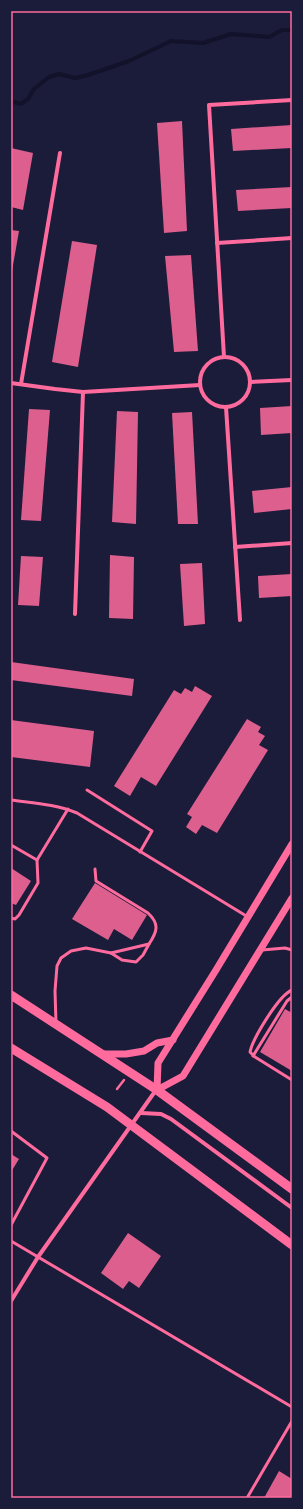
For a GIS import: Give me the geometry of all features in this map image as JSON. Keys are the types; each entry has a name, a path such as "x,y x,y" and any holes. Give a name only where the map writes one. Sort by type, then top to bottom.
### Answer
{"main road":[{"path":"11,995 157,1090 292,1190"},
{"path":"11,1048 107,1108 292,1245"}],"street":[{"path":"224,357 209,105 292,100"},
{"path":"21,384 60,153"},
{"path":"217,243 292,238"},
{"path":"224,357 232,358 245,367 250,382 245,396 240,402 233,406 226,407 211,403 206,398 200,385 202,373 209,363 224,357"},
{"path":"250,382 292,380"},
{"path":"11,382 83,392 200,385"},
{"path":"75,614 83,392"},
{"path":"226,407 240,620"},
{"path":"235,546 292,543"},
{"path":"157,1090 158,1063 292,844"},
{"path":"11,1300 38,1257 157,1090 183,1076 292,898"},
{"path":"102,1054 126,1054 144,1051 157,1043 173,1040"},
{"path":"141,1113 161,1114 171,1119 292,1208"}],"lane":[{"path":"88,790 152,831 140,852"},
{"path":"11,800 47,804 68,809 77,813 248,917"},
{"path":"11,918 19,915 38,883 37,860 68,809"},
{"path":"11,845 37,860"},
{"path":"56,1024 55,991 57,966 61,958 71,951 86,948 111,953 122,960 136,962 143,955 156,932 156,926 153,918 148,913 96,882 95,869"},
{"path":"111,953 149,944"},
{"path":"260,950 283,948 292,950"},
{"path":"292,990 287,992 276,1005 252,1044 250,1052 253,1056 292,1080"},
{"path":"253,1056 287,1001 292,997"},
{"path":"11,1131 47,1158 11,1225"},
{"path":"11,1241 292,1407"},
{"path":"247,1498 292,1421"}],"path":[{"path":"117,1089 124,1080"}],"building":[{"path":"182,121 187,231 164,233 157,123"},
{"path":"292,125 292,148 233,151 231,129"},
{"path":"11,148 33,153 23,210 11,207"},
{"path":"292,187 292,208 238,211 236,190"},
{"path":"11,230 19,231 12,271 11,271"},
{"path":"72,241 97,245 78,367 52,362"},
{"path":"191,255 198,351 174,352 165,256"},
{"path":"292,406 292,433 261,435 260,408"},
{"path":"29,409 50,410 41,521 21,520"},
{"path":"117,411 138,412 136,524 112,522"},
{"path":"192,412 198,524 178,524 172,413"},
{"path":"292,487 292,509 254,513 252,491"},
{"path":"110,555 134,557 133,619 109,618"},
{"path":"21,556 43,557 39,606 18,605"},
{"path":"202,563 205,624 184,626 180,564"},
{"path":"292,574 292,596 259,598 258,576"},
{"path":"11,662 134,679 132,696 11,680"},
{"path":"195,686 212,696 156,786 141,777 130,796 114,786 174,690 181,694 185,688 192,692"},
{"path":"247,719 261,727 258,732 265,736 259,745 268,750 217,833 202,825 196,834 186,827 192,817 187,814"},
{"path":"11,720 94,731 90,767 11,757"},
{"path":"11,868 31,881 16,905 11,903"},
{"path":"95,883 147,915 132,940 114,929 108,940 72,919"},
{"path":"285,1009 292,1013 292,1071 260,1052"},
{"path":"11,1154 19,1159 11,1172"},
{"path":"128,1233 161,1256 139,1288 129,1281 123,1289 101,1273"},
{"path":"279,1471 292,1479 292,1498 264,1498"}],"waterway":[{"path":"11,101 21,104 28,99 34,89 49,77 59,74 75,78 88,75 129,61 171,41 203,43 231,34 269,37 282,30 292,30"}]}
